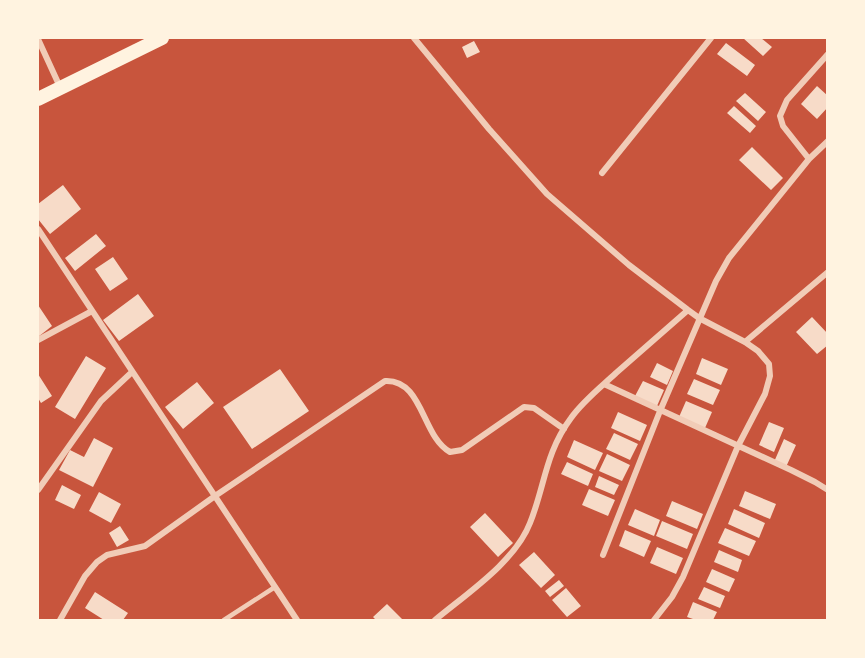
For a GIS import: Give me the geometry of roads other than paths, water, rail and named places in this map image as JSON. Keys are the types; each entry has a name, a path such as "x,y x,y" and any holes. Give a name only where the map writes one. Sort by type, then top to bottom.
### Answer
{"main road":[{"path":"38,99 162,38"}],"street":[{"path":"414,38 489,129 547,194 629,265 699,318 758,351 769,364 770,376 765,394 738,446 683,577 672,597 654,621"},
{"path":"602,173 711,38"},
{"path":"38,39 60,88"},
{"path":"809,159 783,126 780,116 787,100 828,54"},
{"path":"603,555 699,318 729,258 809,159 828,141"},
{"path":"38,229 297,621"},
{"path":"745,342 828,272"},
{"path":"435,621 503,562 520,541 530,524 547,462 571,417 604,384 688,310"},
{"path":"38,339 92,311"},
{"path":"38,490 101,401 132,372"},
{"path":"60,621 85,576 97,562 107,555 145,546 377,384 391,380 404,386 440,445 450,452 462,450 524,407 534,408 564,429"},
{"path":"604,384 828,490"}],"lane":[{"path":"224,621 275,587"}]}
